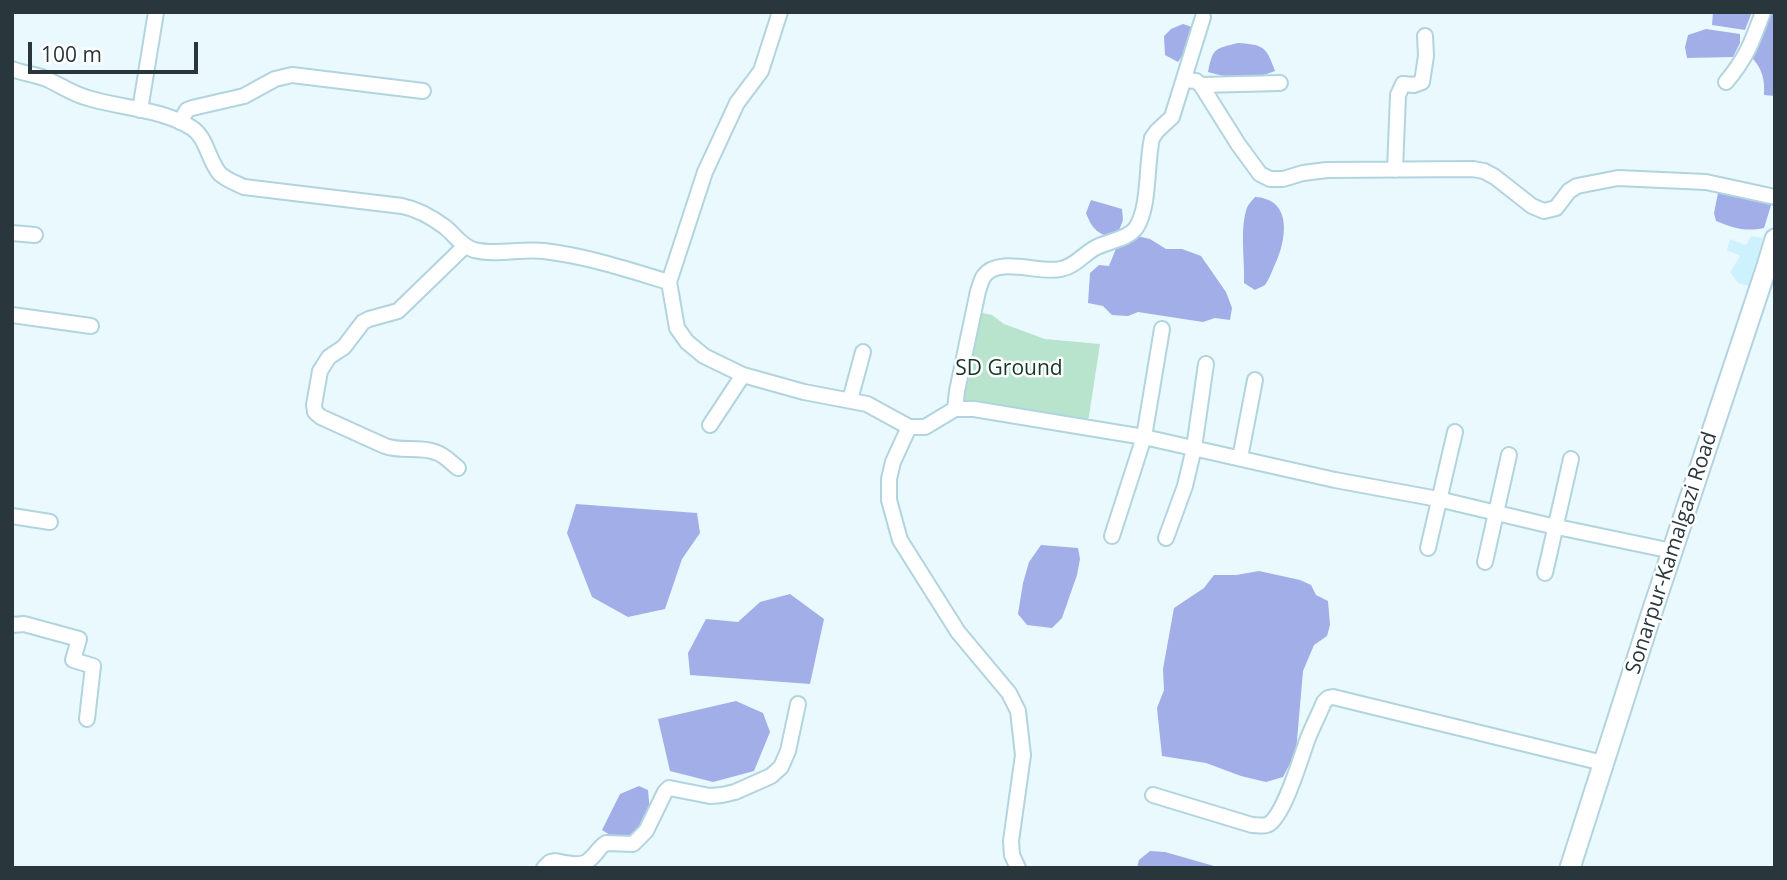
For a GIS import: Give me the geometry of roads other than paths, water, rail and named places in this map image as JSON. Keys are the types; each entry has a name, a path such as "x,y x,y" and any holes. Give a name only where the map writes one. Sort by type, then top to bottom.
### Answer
{"main road":[{"name":"Sonarpur-Kamalgazi Road","path":"1570,868 1672,551 1771,270 1775,239"}],"street":[{"path":"140,110 156,12"},
{"path":"780,12 761,71 737,103 705,172 669,282 677,328 687,342 704,356 743,375 804,392 867,404 909,427 925,427 955,409 974,409 1144,437 1672,551"},
{"path":"1726,82 1748,53 1763,12"},
{"path":"955,409 978,291 983,277 990,269 1002,266 1051,271 1063,269 1096,247 1130,233 1136,227 1145,200 1152,138 1172,117 1203,17"},
{"path":"1395,170 1398,96 1403,84 1414,85 1422,82 1426,57 1425,36"},
{"path":"12,69 46,79 70,93 140,110 190,127 200,135 220,173 244,187 409,207 443,226 465,246 477,250 542,251 589,259 669,282"},
{"path":"180,122 187,110 244,96 275,79 292,75 423,91"},
{"path":"1184,80 1196,81 1201,85 1260,174 1270,178 1283,179 1327,170 1473,169 1495,177 1532,206 1544,211 1556,208 1569,191 1577,186 1618,178 1706,182 1775,197"},
{"path":"1201,85 1280,83"},
{"path":"12,233 35,235"},
{"path":"458,468 435,451 385,446 321,417 315,412 314,405 320,370 329,358 344,347 363,322 398,311 465,246"},
{"path":"12,315 91,326"},
{"path":"1112,536 1144,437 1162,329"},
{"path":"850,400 863,352"},
{"path":"1166,538 1185,485 1194,448 1206,364"},
{"path":"710,425 743,375"},
{"path":"1240,458 1255,380"},
{"path":"909,427 893,462 889,479 890,499 900,540 958,632 1009,693 1018,711 1023,755 1013,827 1012,864"},
{"path":"1428,548 1455,432"},
{"path":"1485,562 1509,455"},
{"path":"1545,573 1571,459"},
{"path":"12,516 50,522"},
{"path":"12,625 24,624 79,639 73,660 93,666 87,719"},
{"path":"1153,795 1252,824 1269,823 1285,800 1324,702 1333,697 1604,763"},
{"path":"544,868 555,861 588,862 602,844 633,844 646,831 669,788 710,796 722,795 771,776 782,767 798,704"}],"water":[{"path":"1713,12 1752,12 1745,30 1712,25"},
{"path":"1767,12 1775,12 1775,96 1764,95 1762,74 1750,56"},
{"path":"1183,24 1192,27 1187,49 1178,62 1165,55 1164,36 1171,29"},
{"path":"1706,29 1740,34 1740,43 1733,57 1687,58 1685,47 1688,35"},
{"path":"1238,43 1263,48 1275,71 1242,78 1208,72 1211,58 1216,51"},
{"path":"1726,192 1772,202 1764,228 1740,229 1716,221 1714,213 1718,193"},
{"path":"1255,197 1268,200 1277,206 1282,214 1284,236 1278,259 1265,285 1255,290 1244,283 1243,237 1248,205"},
{"path":"1091,200 1122,209 1123,220 1118,233 1109,237 1094,228 1086,213"},
{"path":"1137,236 1150,239 1166,249 1182,249 1201,256 1226,292 1232,308 1230,320 1215,318 1203,322 1138,312 1128,316 1112,315 1103,306 1088,303 1090,273 1099,265 1109,266 1117,246"},
{"path":"576,504 697,513 700,533 682,559 665,609 628,617 592,597 567,533"},
{"path":"1041,545 1078,548 1080,559 1062,618 1052,628 1027,625 1018,614 1029,562"},
{"path":"1259,571 1311,585 1316,595 1328,601 1330,625 1327,636 1314,645 1303,671 1296,752 1283,777 1266,782 1206,763 1162,756 1157,708 1164,690 1163,669 1174,608 1204,588 1214,575"},
{"path":"790,594 824,619 810,684 690,675 688,653 706,619 738,622 760,602"},
{"path":"736,701 763,713 770,732 754,771 713,782 670,771 658,719"},
{"path":"639,786 648,790 650,812 627,846 602,830 620,794"},
{"path":"1150,851 1165,852 1221,868 1137,868 1139,860"}],"park label":[{"name":"SD Ground","path":"1009,369"}]}
